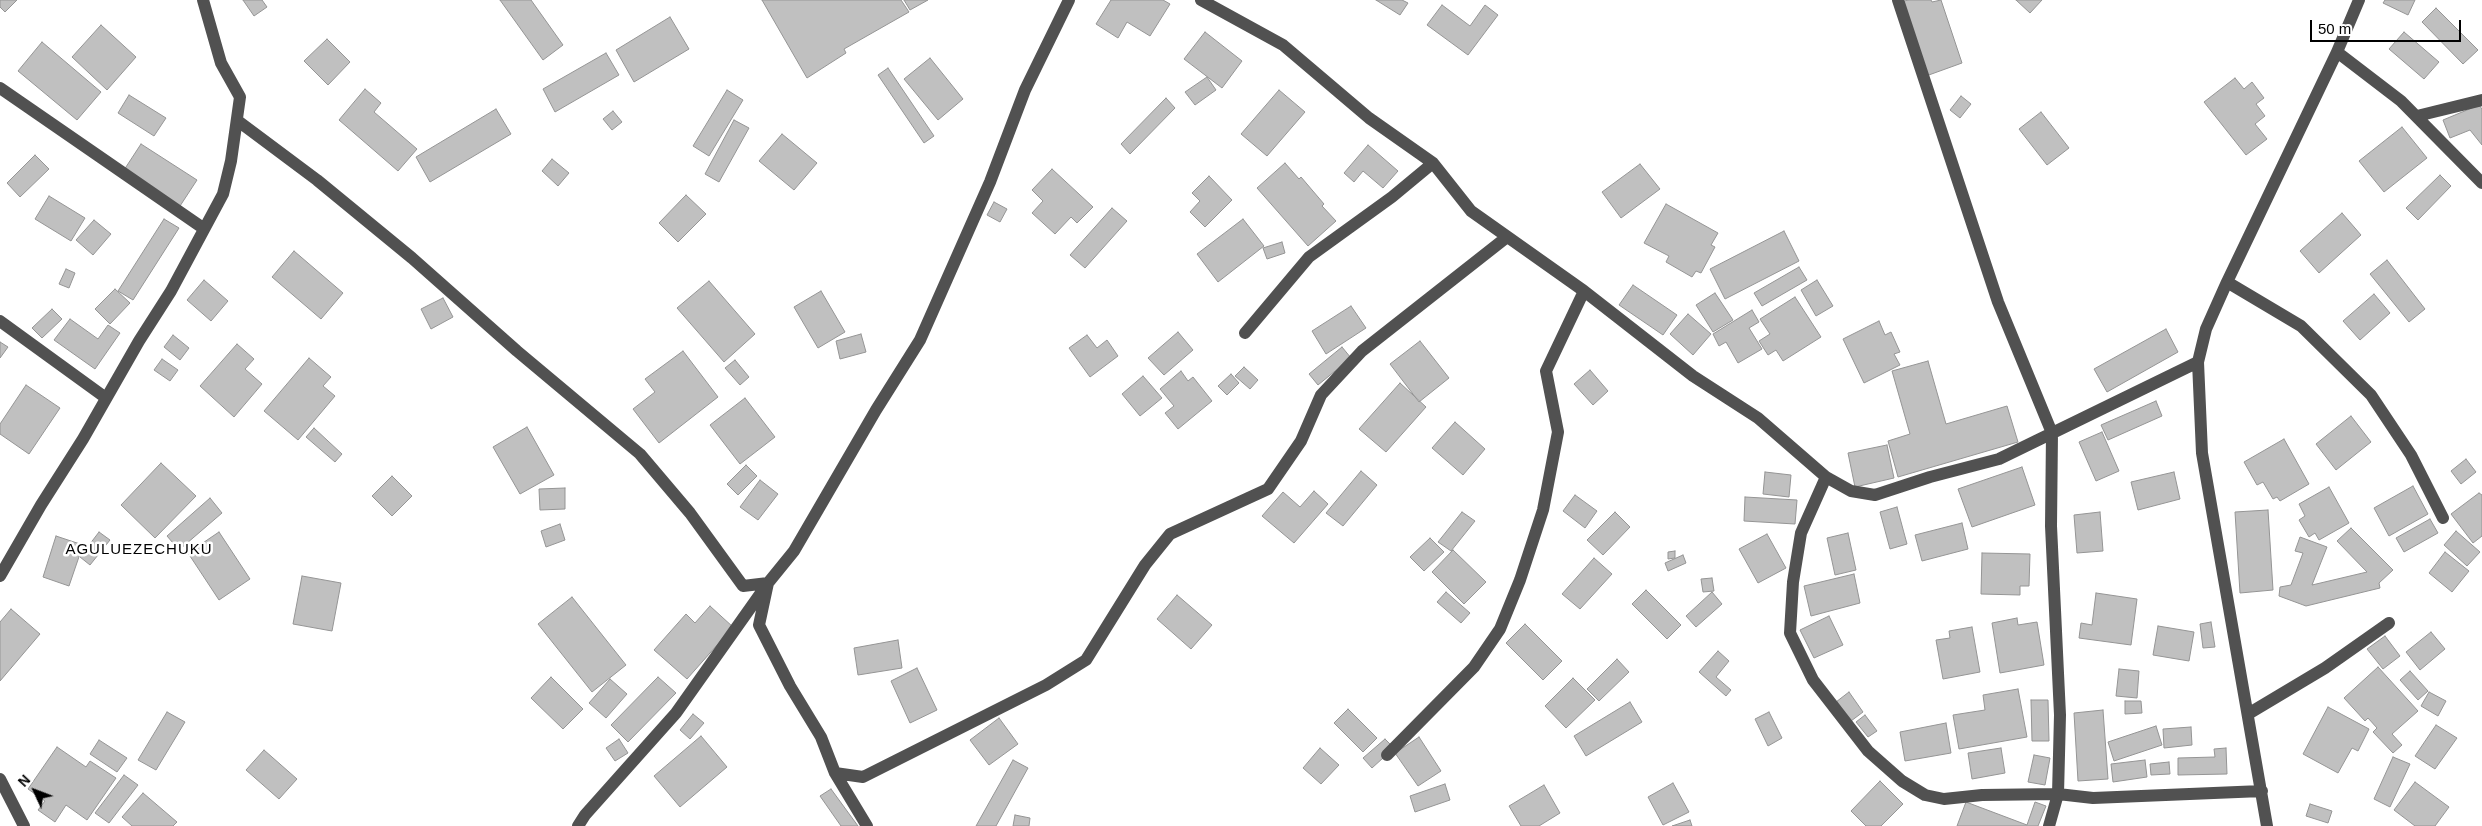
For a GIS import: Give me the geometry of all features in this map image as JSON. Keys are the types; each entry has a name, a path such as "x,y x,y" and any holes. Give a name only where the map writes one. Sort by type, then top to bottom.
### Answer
{"street":[{"path":"0,576 40,505 172,290 203,228 223,194 232,161 240,97 221,63 203,0"},
{"path":"578,826 585,815 676,713 768,583 794,550 876,410 920,340 990,182 1025,90 1069,0"},
{"path":"1201,0 1284,46 1369,118 1433,163 1471,211 1584,291 1692,376 1758,418 1826,477 1851,491 1875,495 1930,477 1999,458 2198,362"},
{"path":"1898,0 1998,302 2052,433 2051,526 2060,715 2058,794 2049,826"},
{"path":"2267,826 2202,453 2198,362 2206,329 2337,52 2359,0"},
{"path":"2337,52 2401,100 2482,183"},
{"path":"0,88 203,228"},
{"path":"2417,116 2482,100"},
{"path":"238,121 317,180 412,258 517,351 640,454 690,513 743,586 768,583"},
{"path":"1244,333 1309,257 1392,197 1433,163"},
{"path":"835,773 863,777 1046,685 1086,660 1146,565 1170,534 1268,489 1301,441 1321,395 1362,351 1507,237"},
{"path":"2227,282 2301,326 2371,395 2411,454 2443,518"},
{"path":"1387,755 1474,667 1500,629 1520,580 1543,510 1558,432 1546,371 1584,291"},
{"path":"0,321 106,398"},
{"path":"1826,477 1801,533 1793,582 1790,633 1813,680 1868,751 1902,781 1925,795 1944,800 1982,796 2058,794 2093,798 2262,791"},
{"path":"768,583 759,625 790,686 821,736 835,773 868,826"},
{"path":"2248,714 2325,668 2389,623"},
{"path":"0,779 24,826"}],"building":[{"path":"0,0 17,0 5,12 0,7"},
{"path":"243,0 262,0 267,7 254,16"},
{"path":"500,0 531,0 563,45 543,60"},
{"path":"762,0 901,0 909,12 844,49 846,53 807,78"},
{"path":"904,0 928,0 910,10"},
{"path":"1111,0 1163,0 1170,4 1150,36 1127,22 1118,38 1096,24"},
{"path":"1376,0 1402,0 1408,3 1400,15"},
{"path":"1908,0 1931,0 1932,2 1941,0 1962,63 1926,76 1901,2"},
{"path":"2016,0 2042,0 2030,13"},
{"path":"2385,0 2415,0 2408,15 2383,3"},
{"path":"1442,5 1470,26 1485,5 1498,15 1468,55 1427,25"},
{"path":"2436,8 2478,50 2463,64 2422,22"},
{"path":"670,17 689,49 634,82 616,50"},
{"path":"101,25 136,57 107,90 72,57"},
{"path":"1205,32 1242,61 1222,88 1184,59"},
{"path":"2404,32 2439,62 2424,79 2389,49"},
{"path":"327,39 350,62 328,85 304,61"},
{"path":"42,42 101,92 77,120 18,71"},
{"path":"606,53 619,75 555,112 543,89"},
{"path":"930,58 963,99 938,120 904,79"},
{"path":"888,68 934,136 924,143 878,75"},
{"path":"1207,77 1216,90 1195,105 1185,92"},
{"path":"2235,78 2244,89 2252,82 2264,98 2256,104 2265,116 2255,124 2267,139 2246,155 2204,102"},
{"path":"365,89 381,103 374,112 417,149 398,171 339,120"},
{"path":"727,90 743,100 709,156 693,146"},
{"path":"1279,90 1305,112 1267,156 1241,134"},
{"path":"129,95 166,118 154,136 118,113"},
{"path":"1961,96 1971,104 1960,118 1950,110"},
{"path":"1166,98 1175,108 1130,154 1121,144"},
{"path":"2479,105 2482,109 2482,145 2470,130 2450,138 2443,120"},
{"path":"496,109 511,134 430,182 416,157"},
{"path":"613,111 622,122 612,130 603,119"},
{"path":"2041,112 2069,148 2047,165 2019,129"},
{"path":"734,120 749,128 719,182 705,174"},
{"path":"2402,127 2427,158 2384,192 2359,161"},
{"path":"782,134 817,163 794,190 759,161"},
{"path":"141,144 197,180 180,206 124,170"},
{"path":"1368,145 1398,171 1383,188 1363,171 1354,182 1344,173"},
{"path":"35,155 49,169 20,197 7,183"},
{"path":"552,159 569,173 558,186 542,171"},
{"path":"1285,163 1299,179 1301,177 1324,204 1322,206 1336,221 1308,246 1257,188"},
{"path":"1640,164 1660,189 1621,218 1602,192"},
{"path":"1052,169 1093,207 1077,223 1071,217 1055,234 1032,213 1043,201 1032,190"},
{"path":"2440,175 2451,186 2418,220 2406,208"},
{"path":"1209,176 1232,200 1205,227 1190,212 1200,201 1192,193"},
{"path":"686,195 706,214 678,242 659,223"},
{"path":"49,196 85,218 71,241 35,219"},
{"path":"994,202 1007,209 1000,222 987,215"},
{"path":"1666,204 1718,233 1711,245 1715,247 1701,273 1696,271 1692,277 1666,262 1669,256 1644,243"},
{"path":"1112,208 1127,221 1085,268 1070,255"},
{"path":"2342,213 2361,235 2319,273 2300,251"},
{"path":"164,219 179,228 133,300 118,291"},
{"path":"1243,219 1264,246 1218,282 1197,254"},
{"path":"94,220 111,234 93,255 76,240"},
{"path":"1784,231 1799,261 1725,299 1710,269"},
{"path":"1282,242 1285,253 1267,259 1263,248"},
{"path":"294,251 343,293 321,319 272,277"},
{"path":"2387,260 2425,309 2409,322 2370,274"},
{"path":"1799,267 1807,280 1762,306 1754,293"},
{"path":"66,269 75,273 69,288 59,284"},
{"path":"204,280 228,301 211,321 187,300"},
{"path":"1817,280 1833,306 1816,316 1801,290"},
{"path":"709,281 755,334 724,362 677,308"},
{"path":"1633,285 1677,315 1663,335 1619,305"},
{"path":"115,289 130,303 110,324 95,309"},
{"path":"821,291 845,332 818,348 794,307"},
{"path":"1715,293 1733,320 1713,332 1696,305"},
{"path":"2374,294 2390,313 2360,340 2343,321"},
{"path":"1795,297 1821,337 1783,361 1776,350 1768,355 1759,341 1770,334 1760,319"},
{"path":"443,298 453,317 431,329 421,309"},
{"path":"1351,306 1366,328 1326,354 1312,331"},
{"path":"52,309 62,319 42,338 32,328"},
{"path":"1752,310 1759,322 1749,328 1762,349 1738,363 1726,342 1719,346 1713,334"},
{"path":"1688,314 1711,334 1693,355 1670,334"},
{"path":"70,319 98,339 108,325 120,333 95,369 54,340"},
{"path":"1879,321 1885,335 1891,332 1900,352 1894,354 1900,365 1864,383 1843,339"},
{"path":"2166,329 2178,352 2107,392 2094,369"},
{"path":"1178,332 1193,350 1164,375 1148,358"},
{"path":"861,334 866,352 840,359 836,341"},
{"path":"173,335 189,348 180,360 164,347"},
{"path":"1087,335 1097,348 1107,340 1118,356 1090,377 1069,348"},
{"path":"1420,341 1449,378 1419,402 1390,364"},
{"path":"0,342 8,347 0,358"},
{"path":"237,344 254,359 245,369 262,384 234,417 200,386"},
{"path":"1342,347 1351,358 1318,385 1309,374"},
{"path":"683,351 718,397 659,443 633,409 655,392 645,379"},
{"path":"309,358 331,377 323,386 335,396 298,440 264,411"},
{"path":"162,359 178,370 170,381 154,370"},
{"path":"735,360 749,377 740,385 725,368"},
{"path":"1928,361 1946,424 2007,406 2018,442 1898,477 1888,441 1910,434 1892,371"},
{"path":"1244,367 1258,380 1250,389 1235,376"},
{"path":"1590,370 1608,391 1593,405 1574,384"},
{"path":"1181,371 1188,381 1193,377 1212,401 1178,429 1165,413 1174,406 1160,389"},
{"path":"1231,374 1239,383 1227,395 1218,386"},
{"path":"1143,376 1162,398 1140,416 1122,394"},
{"path":"1400,383 1426,407 1386,452 1359,429"},
{"path":"26,385 60,408 29,454 0,434 0,424"},
{"path":"745,398 775,437 740,464 710,425"},
{"path":"2156,401 2162,416 2108,440 2101,425"},
{"path":"2351,416 2371,442 2336,470 2316,444"},
{"path":"1455,422 1485,449 1463,475 1432,448"},
{"path":"527,427 554,475 520,494 493,447"},
{"path":"314,428 342,454 335,462 306,437"},
{"path":"2102,432 2119,471 2096,481 2079,442"},
{"path":"2284,439 2309,484 2280,501 2277,497 2273,499 2263,482 2257,485 2244,462"},
{"path":"1887,445 1894,478 1855,487 1848,453"},
{"path":"2466,459 2476,472 2461,484 2451,471"},
{"path":"161,463 196,496 155,538 121,505"},
{"path":"746,465 757,476 738,495 727,484"},
{"path":"2022,467 2035,505 1972,527 1958,489"},
{"path":"1361,471 1377,485 1343,526 1326,513"},
{"path":"1765,472 1791,475 1789,497 1763,494"},
{"path":"2174,472 2180,499 2138,510 2131,482"},
{"path":"392,476 412,496 392,516 372,496"},
{"path":"760,480 778,494 758,520 740,507"},
{"path":"2413,486 2428,514 2389,536 2374,508"},
{"path":"2329,487 2349,523 2319,540 2315,533 2309,537 2299,520 2305,516 2299,504"},
{"path":"565,488 565,509 540,510 539,489"},
{"path":"1314,491 1328,504 1294,543 1262,516 1283,492 1300,507"},
{"path":"2479,493 2482,495 2482,536 2473,543 2451,514"},
{"path":"1575,495 1597,511 1585,528 1563,511"},
{"path":"1745,497 1797,500 1795,524 1744,521"},
{"path":"210,498 222,513 179,550 167,536"},
{"path":"1897,507 1907,544 1890,549 1880,512"},
{"path":"2268,510 2273,590 2240,593 2235,512"},
{"path":"1462,512 1475,521 1451,551 1438,542"},
{"path":"1615,512 1630,527 1603,555 1587,540"},
{"path":"2100,512 2103,551 2077,553 2074,515"},
{"path":"2430,519 2438,533 2404,552 2396,538"},
{"path":"1962,523 1968,549 1922,561 1915,535"},
{"path":"560,524 565,540 546,547 541,531"},
{"path":"2351,528 2393,570 2379,583 2380,588 2306,606 2279,596 2280,587 2291,585 2303,553 2295,551 2300,537 2327,547 2312,585 2367,572 2337,541"},
{"path":"2456,531 2480,552 2467,566 2444,545"},
{"path":"99,532 110,540 90,565 80,557"},
{"path":"219,532 250,579 219,600 188,553"},
{"path":"1848,533 1856,570 1835,575 1827,538"},
{"path":"1767,534 1786,568 1758,583 1739,549"},
{"path":"56,536 83,545 69,586 43,577"},
{"path":"1430,538 1444,552 1424,571 1410,557"},
{"path":"1453,550 1486,582 1464,604 1432,572"},
{"path":"1675,551 1675,558 1668,559 1668,552"},
{"path":"2445,552 2469,571 2452,592 2429,573"},
{"path":"1982,553 2030,554 2029,586 2020,586 2020,595 1981,594"},
{"path":"1683,555 1686,563 1668,571 1665,563"},
{"path":"1594,558 1612,574 1580,609 1562,594"},
{"path":"1854,574 1860,603 1811,616 1804,586"},
{"path":"302,576 341,583 332,631 293,624"},
{"path":"1712,578 1714,591 1703,592 1701,579"},
{"path":"1646,590 1681,625 1667,639 1632,604"},
{"path":"1446,592 1470,613 1461,623 1437,602"},
{"path":"1712,592 1722,604 1696,627 1686,616"},
{"path":"2096,593 2137,599 2131,645 2079,638 2081,623 2092,625"},
{"path":"1177,595 1212,625 1191,649 1157,619"},
{"path":"572,597 626,665 592,692 538,624"},
{"path":"710,606 733,627 687,679 654,650 686,614 695,623"},
{"path":"11,609 40,634 0,681 0,622"},
{"path":"1829,616 1843,645 1814,658 1800,630"},
{"path":"2017,618 2018,625 2037,622 2044,665 2000,673 1992,623"},
{"path":"2211,622 2215,647 2203,648 2200,624"},
{"path":"1525,624 1562,661 1543,680 1506,643"},
{"path":"2158,626 2194,632 2189,661 2153,655"},
{"path":"1972,627 1980,672 1943,679 1936,640 1950,638 1949,631"},
{"path":"2431,632 2445,649 2420,670 2406,652"},
{"path":"2385,636 2400,656 2383,669 2367,649"},
{"path":"898,640 902,668 858,675 854,648"},
{"path":"1718,651 1729,661 1716,677 1731,690 1726,696 1699,672"},
{"path":"1617,659 1629,672 1599,701 1587,689"},
{"path":"2378,667 2418,711 2392,734 2402,745 2393,753 2373,732 2377,728 2368,718 2365,721 2344,698"},
{"path":"917,668 937,710 910,723 891,681"},
{"path":"2119,669 2139,671 2137,698 2116,696"},
{"path":"2410,671 2428,691 2418,700 2400,680"},
{"path":"551,677 583,709 563,729 531,698"},
{"path":"658,677 676,693 628,742 611,725"},
{"path":"1573,678 1595,700 1566,728 1545,706"},
{"path":"610,679 627,694 606,718 589,703"},
{"path":"2018,689 2027,737 1959,749 1953,715 1985,710 1983,695"},
{"path":"1849,692 1863,712 1851,721 1836,702"},
{"path":"2429,692 2446,701 2438,716 2421,706"},
{"path":"2031,700 2048,700 2049,741 2032,741"},
{"path":"2125,701 2141,701 2142,713 2125,714"},
{"path":"1630,702 1642,722 1586,756 1574,736"},
{"path":"2328,707 2369,729 2358,751 2352,748 2338,773 2303,754"},
{"path":"1348,709 1377,738 1363,752 1334,723"},
{"path":"2103,710 2108,779 2078,781 2074,713"},
{"path":"167,712 185,722 156,770 138,760"},
{"path":"1769,712 1782,738 1768,746 1755,719"},
{"path":"693,714 704,723 690,739 680,730"},
{"path":"1865,715 1877,731 1868,737 1856,722"},
{"path":"999,718 1018,744 989,765 970,740"},
{"path":"1946,723 1951,753 1905,761 1900,732"},
{"path":"2436,725 2457,738 2435,769 2415,756"},
{"path":"2156,726 2162,745 2114,761 2108,742"},
{"path":"2191,727 2192,745 2164,748 2163,729"},
{"path":"701,736 727,767 680,807 654,776"},
{"path":"1419,737 1441,771 1418,786 1395,753"},
{"path":"619,739 628,753 615,761 606,748"},
{"path":"1385,739 1394,748 1372,768 1363,758"},
{"path":"99,740 127,758 117,772 90,754"},
{"path":"57,747 86,767 90,761 116,778 87,820 66,805 55,822 38,810 45,801 28,789"},
{"path":"1320,748 1339,765 1321,784 1303,768"},
{"path":"2001,748 2005,773 1972,779 1968,753"},
{"path":"2226,748 2227,774 2178,775 2178,758 2215,757 2214,749"},
{"path":"264,750 297,779 279,799 246,770"},
{"path":"2034,755 2050,758 2045,785 2028,782"},
{"path":"2393,757 2410,764 2390,807 2374,799"},
{"path":"1013,760 1028,768 996,826 976,826"},
{"path":"2145,760 2147,777 2113,782 2111,764"},
{"path":"2169,762 2170,774 2151,775 2150,764"},
{"path":"124,775 138,785 109,823 95,813"},
{"path":"1880,781 1903,804 1881,826 1866,826 1851,811"},
{"path":"2415,782 2449,807 2435,826 2415,826 2394,810"},
{"path":"1673,783 1689,812 1663,825 1648,797"},
{"path":"1445,784 1450,800 1415,812 1410,796"},
{"path":"1544,785 1560,813 1539,826 1521,826 1509,806"},
{"path":"831,789 858,826 841,826 820,796"},
{"path":"143,793 177,822 173,826 132,826 122,817"},
{"path":"1966,802 2027,825 2035,802 2046,806 2038,826 1957,826"},
{"path":"2310,804 2332,811 2328,823 2306,816"},
{"path":"1015,815 1030,818 1029,826 1013,826"},
{"path":"1690,820 1692,826 1672,826"}],"district":[{"name":"AGULUEZECHUKU","path":"139,550"}]}
